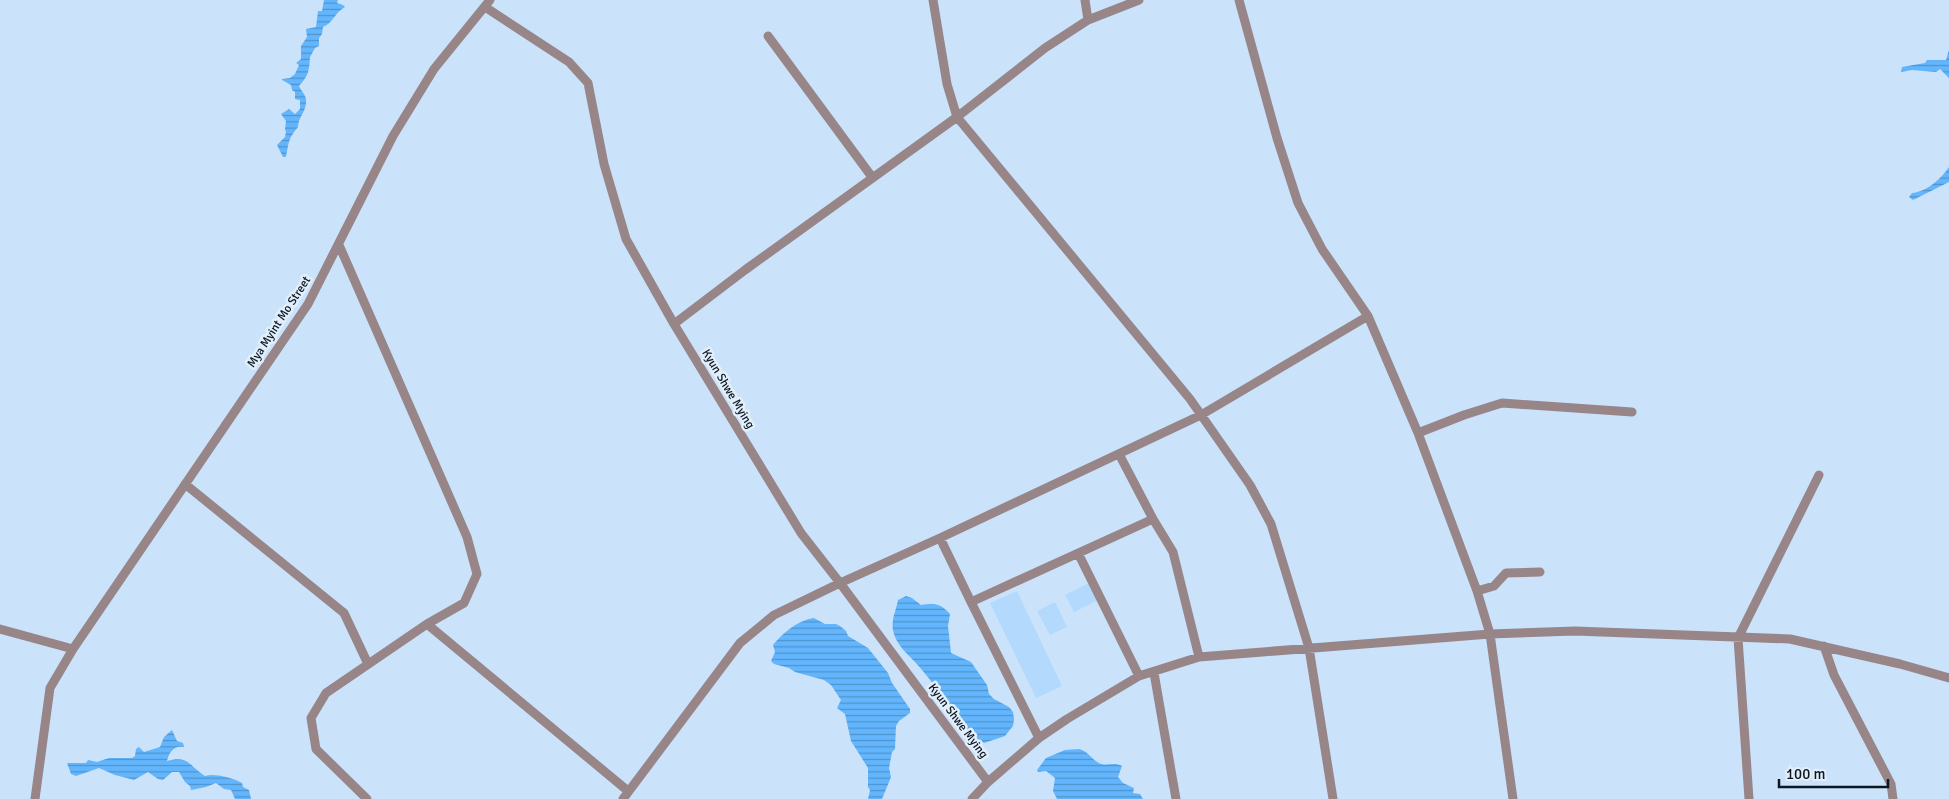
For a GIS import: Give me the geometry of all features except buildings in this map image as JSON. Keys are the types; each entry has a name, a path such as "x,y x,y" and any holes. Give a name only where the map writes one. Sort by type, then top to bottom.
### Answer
{"street":[{"path":"934,0 947,84 957,117 1190,399 1250,485 1271,524 1309,648 1333,799"},
{"path":"1085,0 1088,20"},
{"path":"674,324 872,177 957,117 1045,48 1088,20 1139,0"},
{"path":"1239,0 1277,138 1298,203 1322,249 1368,316 1418,433 1477,591 1490,634 1513,799"},
{"name":"Mya Myint Mo Street","path":"35,799 50,688 73,649 308,304 393,136 434,69 487,4"},
{"name":"Kyun Shwe Mying","path":"487,4 569,62 588,83 604,164 626,240 674,324 800,533 840,583 988,782"},
{"path":"768,36 872,177"},
{"path":"339,245 467,537 477,574 464,603 427,624 326,693 311,718 316,749 368,799"},
{"path":"623,799 740,643 774,615 1201,415 1368,316"},
{"path":"1418,433 1502,403 1632,412"},
{"path":"1119,454 1153,519 1173,552 1199,657"},
{"path":"1750,799 1738,638 1820,475"},
{"path":"185,484 344,613 368,664"},
{"path":"971,602 1153,519"},
{"path":"940,538 1039,738"},
{"path":"1078,553 1139,676"},
{"path":"1477,591 1494,586 1506,573 1540,572"},
{"path":"427,624 628,791"},
{"path":"0,629 73,649"},
{"path":"972,799 988,782 1039,738 1139,676 1154,673 1199,657 1490,634 1575,630 1790,639 1900,664 1949,678"},
{"path":"1824,646 1834,675 1891,784 1893,799"},
{"path":"1154,673 1176,799"}],"shaded area":[{"path":"1089,583 1098,600 1074,612 1065,595"},
{"path":"1017,591 1062,686 1036,698 990,603"},
{"path":"1055,602 1067,627 1050,635 1037,611"}],"water":[{"path":"324,0 338,0 337,3 345,7 323,27 319,38 319,46 315,48 310,57 308,73 299,86 306,98 306,104 298,127 289,141 286,157 283,157 277,145 285,137 286,132 286,121 281,114 289,109 295,114 300,109 300,100 295,99 295,92 292,90 291,85 282,79 290,78 295,74 299,65 296,63 301,59 301,46 307,37 306,29 316,27 318,11 322,11"},
{"path":"1949,50 1949,78 1940,69 1936,72 1912,70 1901,72 1902,67 1925,63 1927,60 1946,60"},
{"path":"1949,167 1949,182 1913,200 1909,197 1912,193 1923,190 1933,184"},
{"path":"906,596 921,605 934,604 940,606 950,614 948,626 951,653 971,662 987,685 989,694 1009,707 1013,712 1013,726 1005,736 984,743 979,742 963,725 930,679 901,647 893,630 893,623 898,600"},
{"path":"814,618 825,624 840,626 846,631 848,636 868,648 888,673 892,683 910,709 910,713 899,721 896,726 895,749 892,752 889,768 891,777 882,799 868,799 870,790 868,787 868,768 851,741 845,714 837,708 841,700 831,685 824,680 795,672 771,661 775,652 773,645 781,636 802,621"},
{"path":"172,730 177,741 183,743 184,747 177,747 172,750 167,761 184,760 205,776 219,776 238,781 249,790 251,799 235,799 231,790 224,789 216,783 191,790 179,772 172,772 163,780 148,772 134,780 99,768 76,776 71,774 67,763 86,763 88,760 97,762 109,758 132,758 139,747 144,752 160,747 164,737"},
{"path":"1079,749 1085,751 1102,764 1122,766 1118,777 1123,783 1134,788 1133,793 1140,794 1143,799 1057,799 1053,791 1055,778 1046,771 1038,772 1037,770 1046,758 1065,750"}]}
